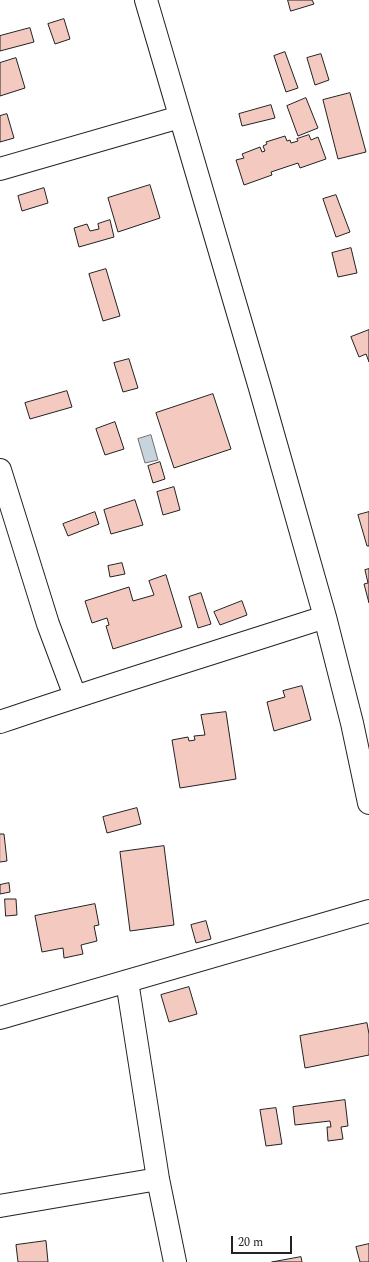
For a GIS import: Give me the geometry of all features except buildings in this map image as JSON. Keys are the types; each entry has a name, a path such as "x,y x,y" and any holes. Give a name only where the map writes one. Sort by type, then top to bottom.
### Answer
{"street":[{"path":"146,0 260,388 325,617 352,723 369,803"},
{"path":"0,168 180,117"},
{"path":"0,470 48,624 75,696"},
{"path":"0,722 75,696 325,617"},
{"path":"0,1018 369,911"},
{"path":"127,981 158,1179 175,1262"},
{"path":"0,1206 158,1179"}],"shaded area":[{"path":"151,435 158,460 145,463 138,439"}]}
